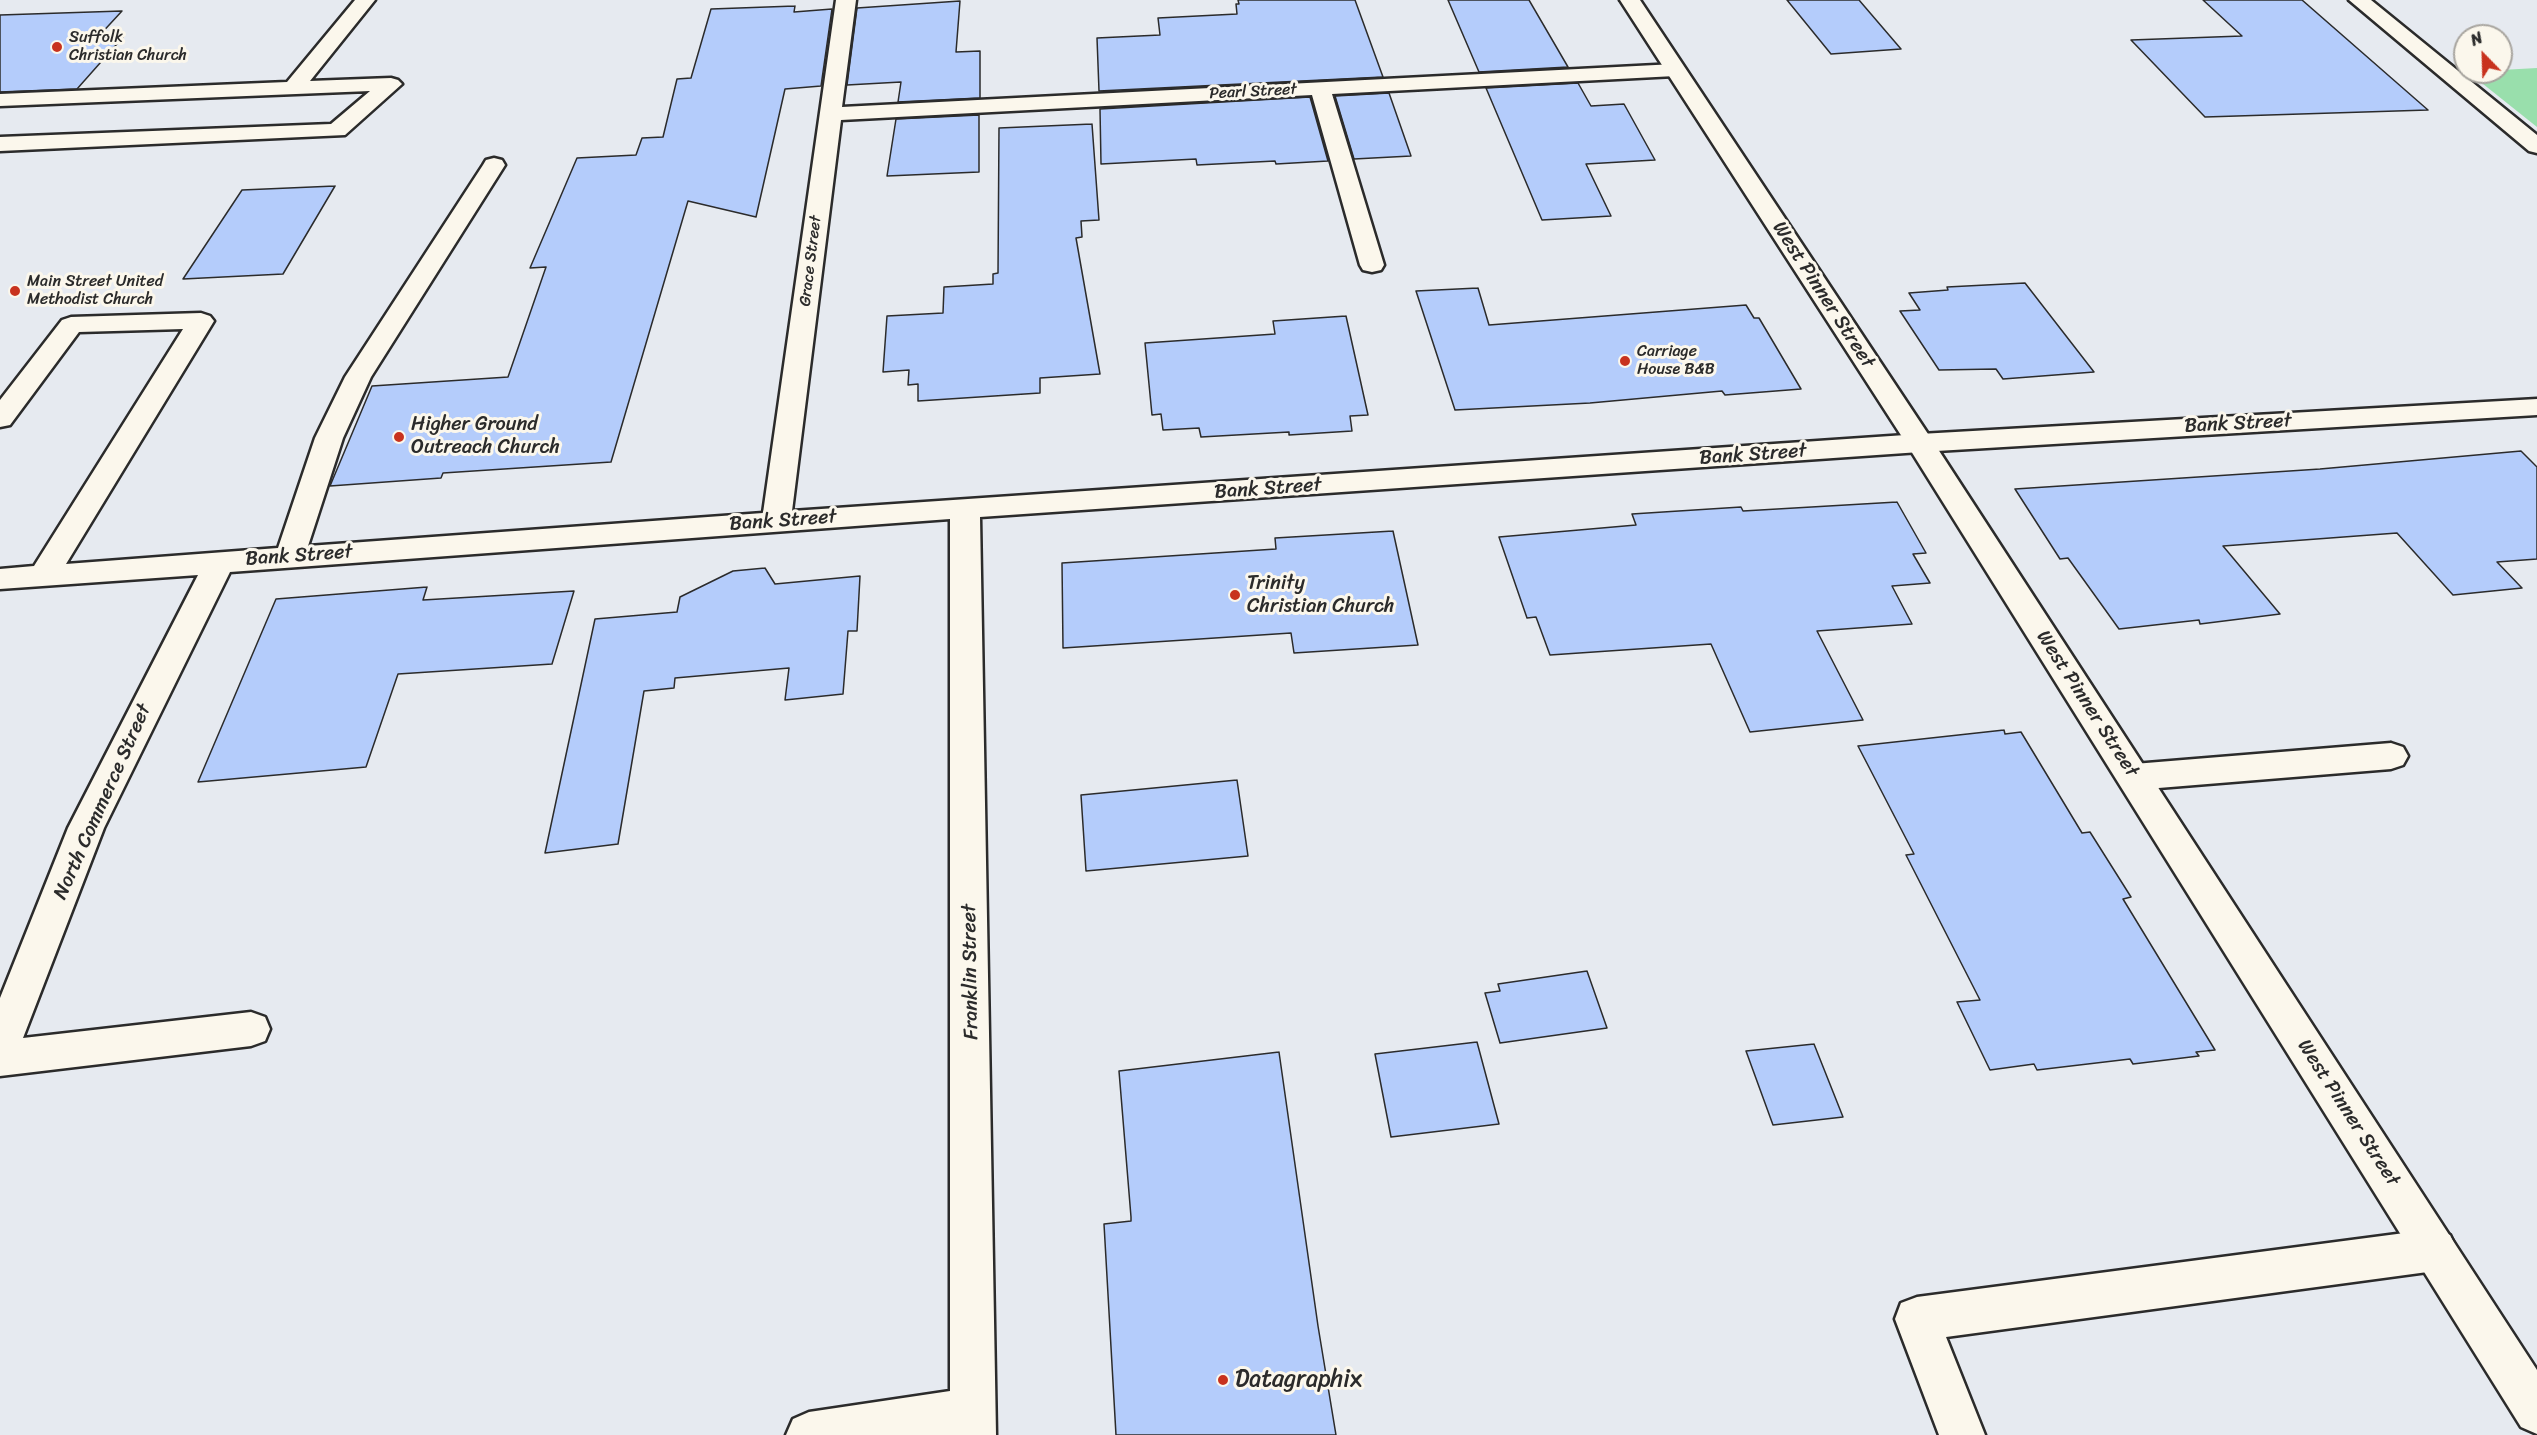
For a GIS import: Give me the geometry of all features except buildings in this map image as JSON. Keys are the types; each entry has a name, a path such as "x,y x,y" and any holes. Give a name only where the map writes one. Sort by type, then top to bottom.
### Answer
{"street":[{"path":"294,87 365,0"},
{"name":"Grace Street","path":"776,522 846,0"},
{"name":"West Pinner Street","path":"1630,0 1920,443 2537,1411"},
{"path":"2359,0 2537,146"},
{"name":"Pearl Street","path":"830,114 1675,69"},
{"path":"0,100 391,84 337,130 5,152"},
{"path":"1320,88 1372,265"},
{"path":"290,557 329,438 358,377 494,165"},
{"path":"0,419 70,325 201,321 43,576"},
{"name":"Bank Street","path":"0,579 776,522 1920,443 2537,407"},
{"name":"Franklin Street","path":"965,509 973,1423"},
{"name":"North Commerce Street","path":"0,1047 86,828 183,631 220,562"},
{"path":"2134,777 2391,756"},
{"path":"0,1058 250,1029"},
{"path":"1962,1435 1917,1319 2435,1250"},
{"path":"809,1435 973,1423"}],"green space":[{"path":"2537,68 2537,127 2483,84 2513,84 2513,69"}],"place":[{"name":"Suffolk Christian Church","path":"57,47"},
{"name":"Main Street United Methodist Church","path":"15,291"},
{"name":"Carriage House B&B","path":"1625,361"},
{"name":"Higher Ground Outreach Church","path":"399,437"},
{"name":"Trinity Christian Church","path":"1235,595"},
{"name":"Datagraphix","path":"1223,1380"}]}
